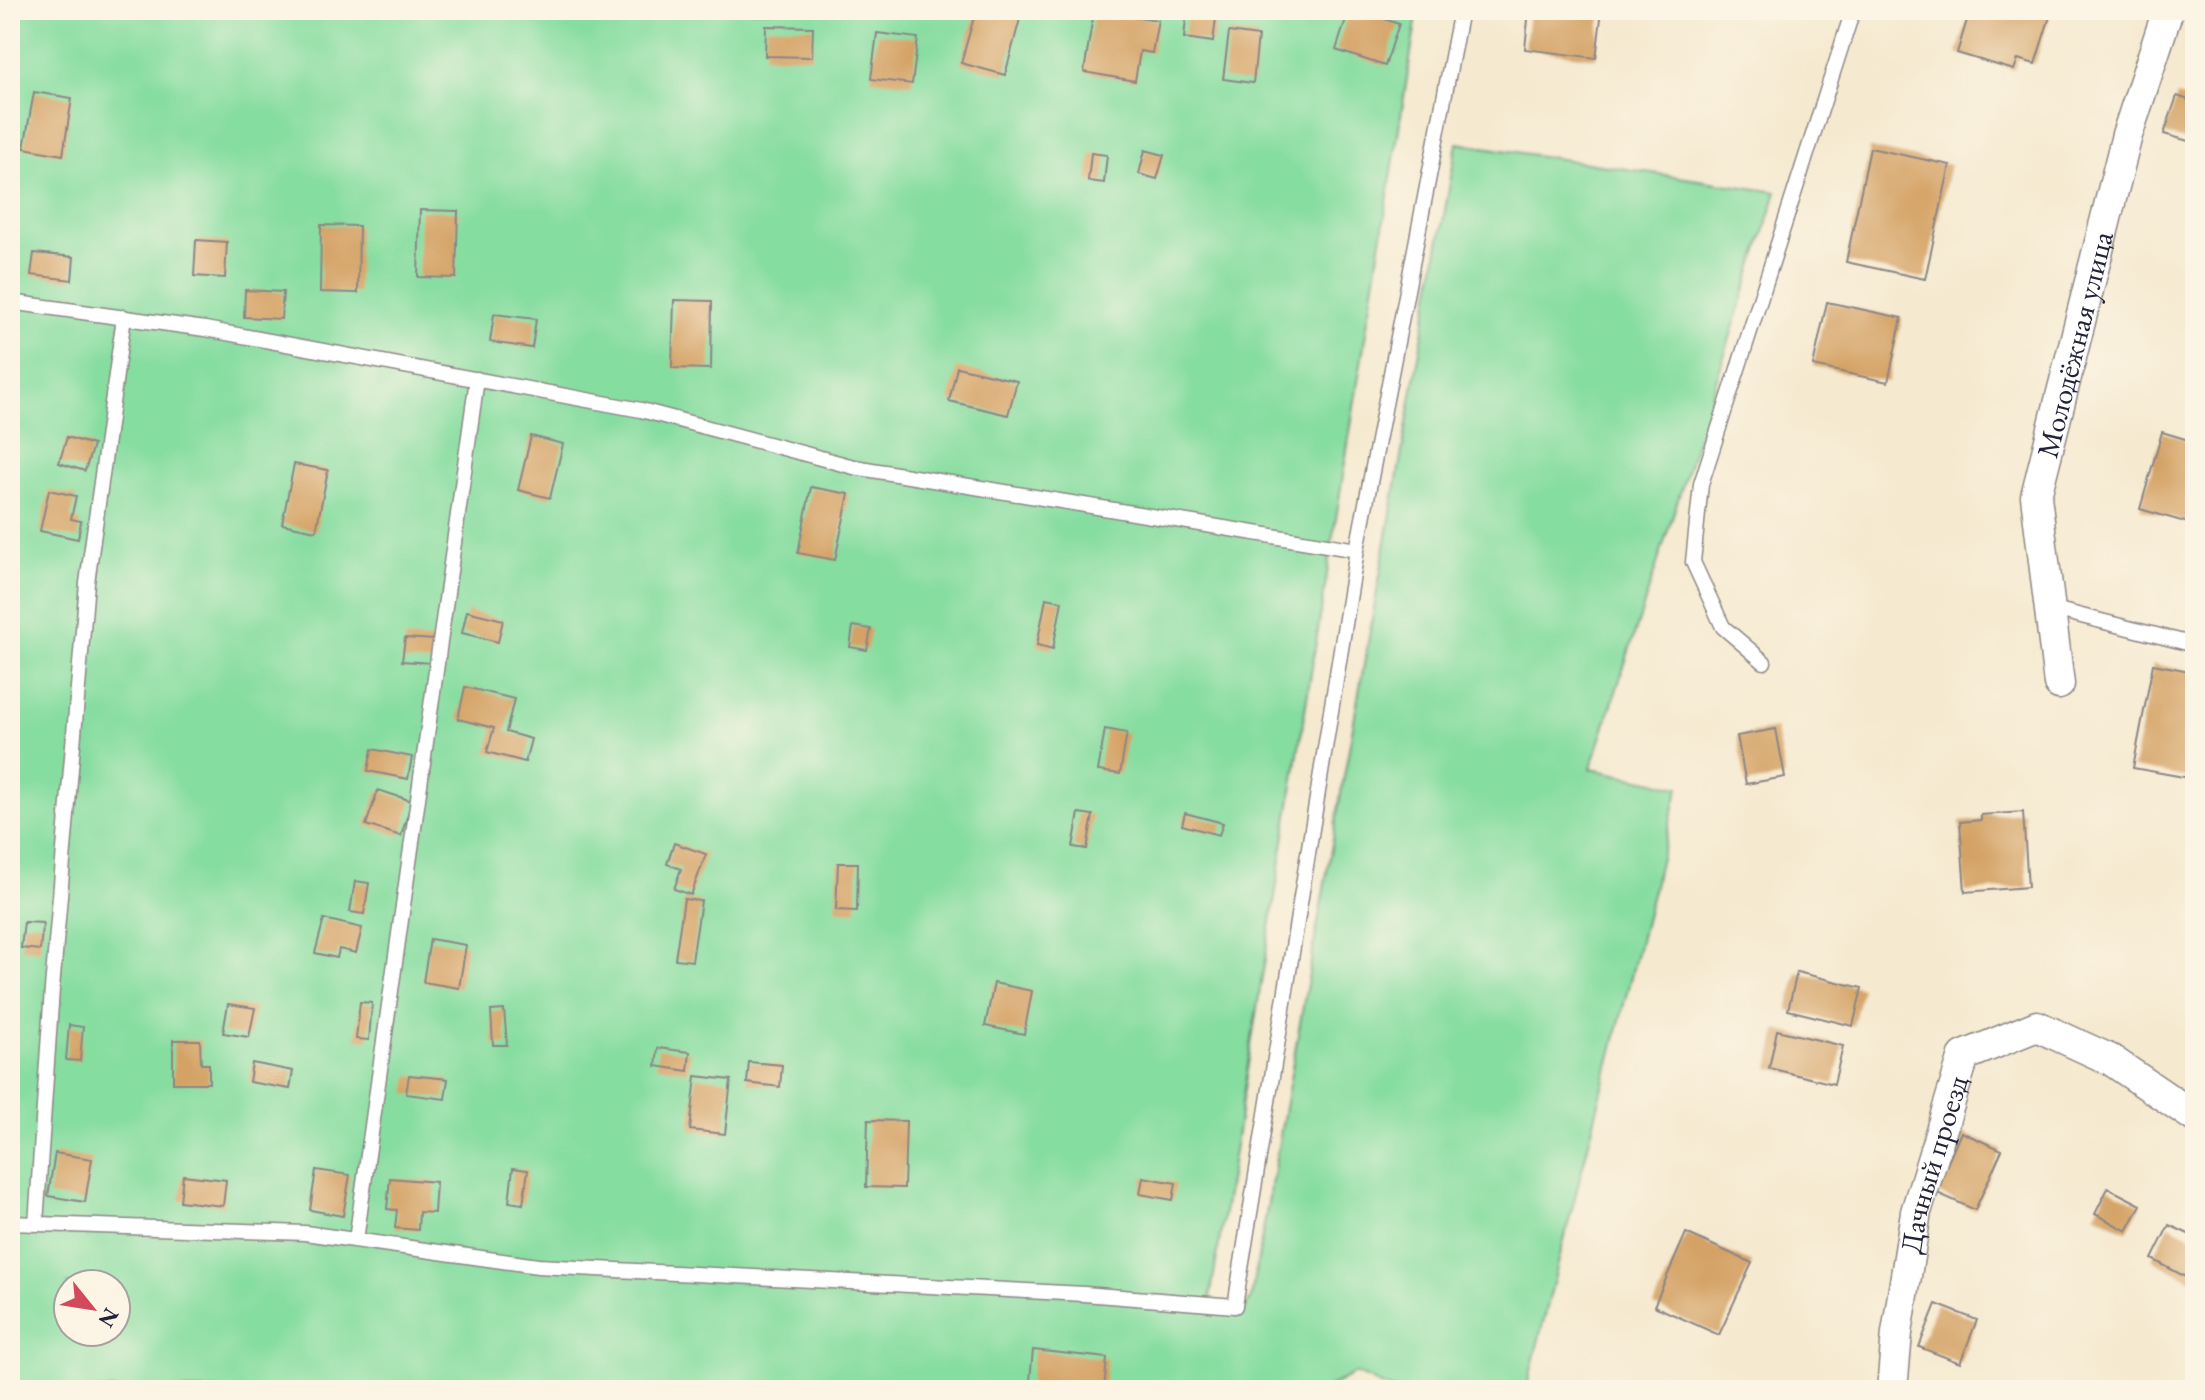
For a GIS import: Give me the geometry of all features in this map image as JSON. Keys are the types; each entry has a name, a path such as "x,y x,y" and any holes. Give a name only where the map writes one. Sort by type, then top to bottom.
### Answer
{"street":[{"name":"Молодёжная улица","path":"2059,684 2036,496 2127,135 2168,10"},
{"name":"Дачный проезд","path":"1892,1390 1897,1333 1916,1212 1964,1056 2037,1026 2111,1060 2195,1117"}],"lane":[{"path":"10,1223 305,1233 538,1266 1084,1294 1235,1306 1357,550 1461,10"},
{"path":"1764,662 1723,627 1693,562 1701,484 1853,10"},
{"path":"10,302 205,329 641,410 854,467 1357,550"},
{"path":"36,1224 52,989 87,583 124,317"},
{"path":"356,1240 477,379"},
{"path":"2050,608 2195,645"}],"green space":[{"path":"10,10 1418,10 1208,1312 1242,1313 1251,1298 1457,143 1777,192 1591,769 1679,787 1526,1390 1392,1390 1355,1373 1323,1390 10,1390"}],"building":[{"path":"976,10 1003,10 1021,15 1005,75 961,63"},
{"path":"1094,10 1158,20 1152,53 1140,51 1135,81 1084,72"},
{"path":"1187,10 1217,10 1213,42 1184,38"},
{"path":"1349,10 1358,10 1399,24 1385,66 1336,50"},
{"path":"1529,10 1602,10 1596,58 1525,49"},
{"path":"1970,10 2052,10 2035,64 2018,59 2014,70 1957,53"},
{"path":"766,26 813,27 812,57 765,56"},
{"path":"1229,32 1258,36 1253,83 1223,79"},
{"path":"877,33 918,38 912,84 871,79"},
{"path":"34,92 72,98 63,155 24,148"},
{"path":"2177,96 2195,102 2195,143 2164,134"},
{"path":"1870,148 1950,165 1925,279 1846,262"},
{"path":"1145,150 1164,155 1157,179 1139,174"},
{"path":"1091,153 1107,155 1104,183 1088,181"},
{"path":"420,210 458,211 456,278 418,277"},
{"path":"321,225 359,226 358,293 320,292"},
{"path":"196,240 227,242 225,278 194,276"},
{"path":"34,253 74,257 72,280 31,275"},
{"path":"245,290 283,292 281,319 244,317"},
{"path":"674,300 712,301 711,369 672,368"},
{"path":"1827,302 1902,318 1888,382 1813,366"},
{"path":"494,314 536,319 532,348 490,342"},
{"path":"957,367 1017,381 1008,415 949,401"},
{"path":"2162,432 2195,442 2195,525 2140,509"},
{"path":"531,436 563,444 550,498 518,490"},
{"path":"67,437 93,445 85,471 59,463"},
{"path":"294,464 328,470 316,531 282,524"},
{"path":"811,487 849,494 835,560 798,553"},
{"path":"49,490 76,496 71,519 81,521 78,539 40,531"},
{"path":"1046,598 1062,601 1053,649 1037,645"},
{"path":"467,611 503,620 498,642 462,633"},
{"path":"853,626 871,629 867,650 850,647"},
{"path":"405,638 434,640 432,663 402,661"},
{"path":"2153,664 2195,672 2195,779 2133,768"},
{"path":"465,687 514,699 506,732 531,739 525,762 487,752 494,728 458,719"},
{"path":"1105,729 1127,733 1120,774 1098,771"},
{"path":"1776,729 1785,777 1746,784 1737,736"},
{"path":"372,749 412,757 408,779 368,771"},
{"path":"378,790 412,801 401,836 366,825"},
{"path":"2023,812 2028,887 1965,892 1960,822 1981,820 1981,815"},
{"path":"1079,813 1093,815 1087,849 1073,847"},
{"path":"1185,813 1223,823 1219,835 1182,825"},
{"path":"674,843 706,854 691,895 674,889 681,869 667,864"},
{"path":"838,863 858,863 857,911 836,910"},
{"path":"355,881 369,883 364,914 350,912"},
{"path":"684,899 701,901 692,961 675,959"},
{"path":"324,919 362,928 356,953 339,949 337,958 315,953"},
{"path":"24,922 43,923 40,950 21,948"},
{"path":"430,939 466,945 459,988 423,982"},
{"path":"1797,972 1862,988 1853,1026 1788,1010"},
{"path":"994,983 1032,991 1024,1034 985,1026"},
{"path":"360,1002 372,1003 369,1040 356,1039"},
{"path":"228,1004 255,1008 249,1037 223,1033"},
{"path":"504,1010 507,1045 493,1045 491,1011"},
{"path":"69,1025 83,1027 80,1061 66,1060"},
{"path":"1777,1030 1843,1046 1834,1084 1769,1068"},
{"path":"173,1040 200,1040 201,1064 209,1064 209,1083 173,1083"},
{"path":"658,1048 690,1052 688,1071 656,1066"},
{"path":"749,1062 782,1065 780,1087 747,1083"},
{"path":"252,1063 293,1071 290,1089 249,1082"},
{"path":"409,1075 448,1079 445,1099 406,1094"},
{"path":"696,1076 731,1080 725,1134 690,1130"},
{"path":"868,1120 906,1121 904,1188 866,1187"},
{"path":"1961,1132 2002,1150 1975,1210 1935,1192"},
{"path":"55,1153 92,1159 85,1202 48,1196"},
{"path":"513,1168 528,1170 523,1204 509,1202"},
{"path":"316,1170 350,1175 343,1216 310,1210"},
{"path":"183,1175 226,1180 223,1206 180,1201"},
{"path":"1143,1177 1176,1183 1173,1200 1140,1194"},
{"path":"390,1178 436,1182 434,1213 419,1212 418,1230 395,1228 397,1210 387,1209"},
{"path":"2108,1188 2141,1205 2127,1231 2095,1214"},
{"path":"2169,1225 2195,1237 2195,1282 2152,1259"},
{"path":"1686,1233 1752,1263 1719,1335 1654,1306"},
{"path":"1936,1304 1977,1320 1960,1363 1919,1347"},
{"path":"1033,1350 1107,1358 1104,1390 1029,1390"}]}
